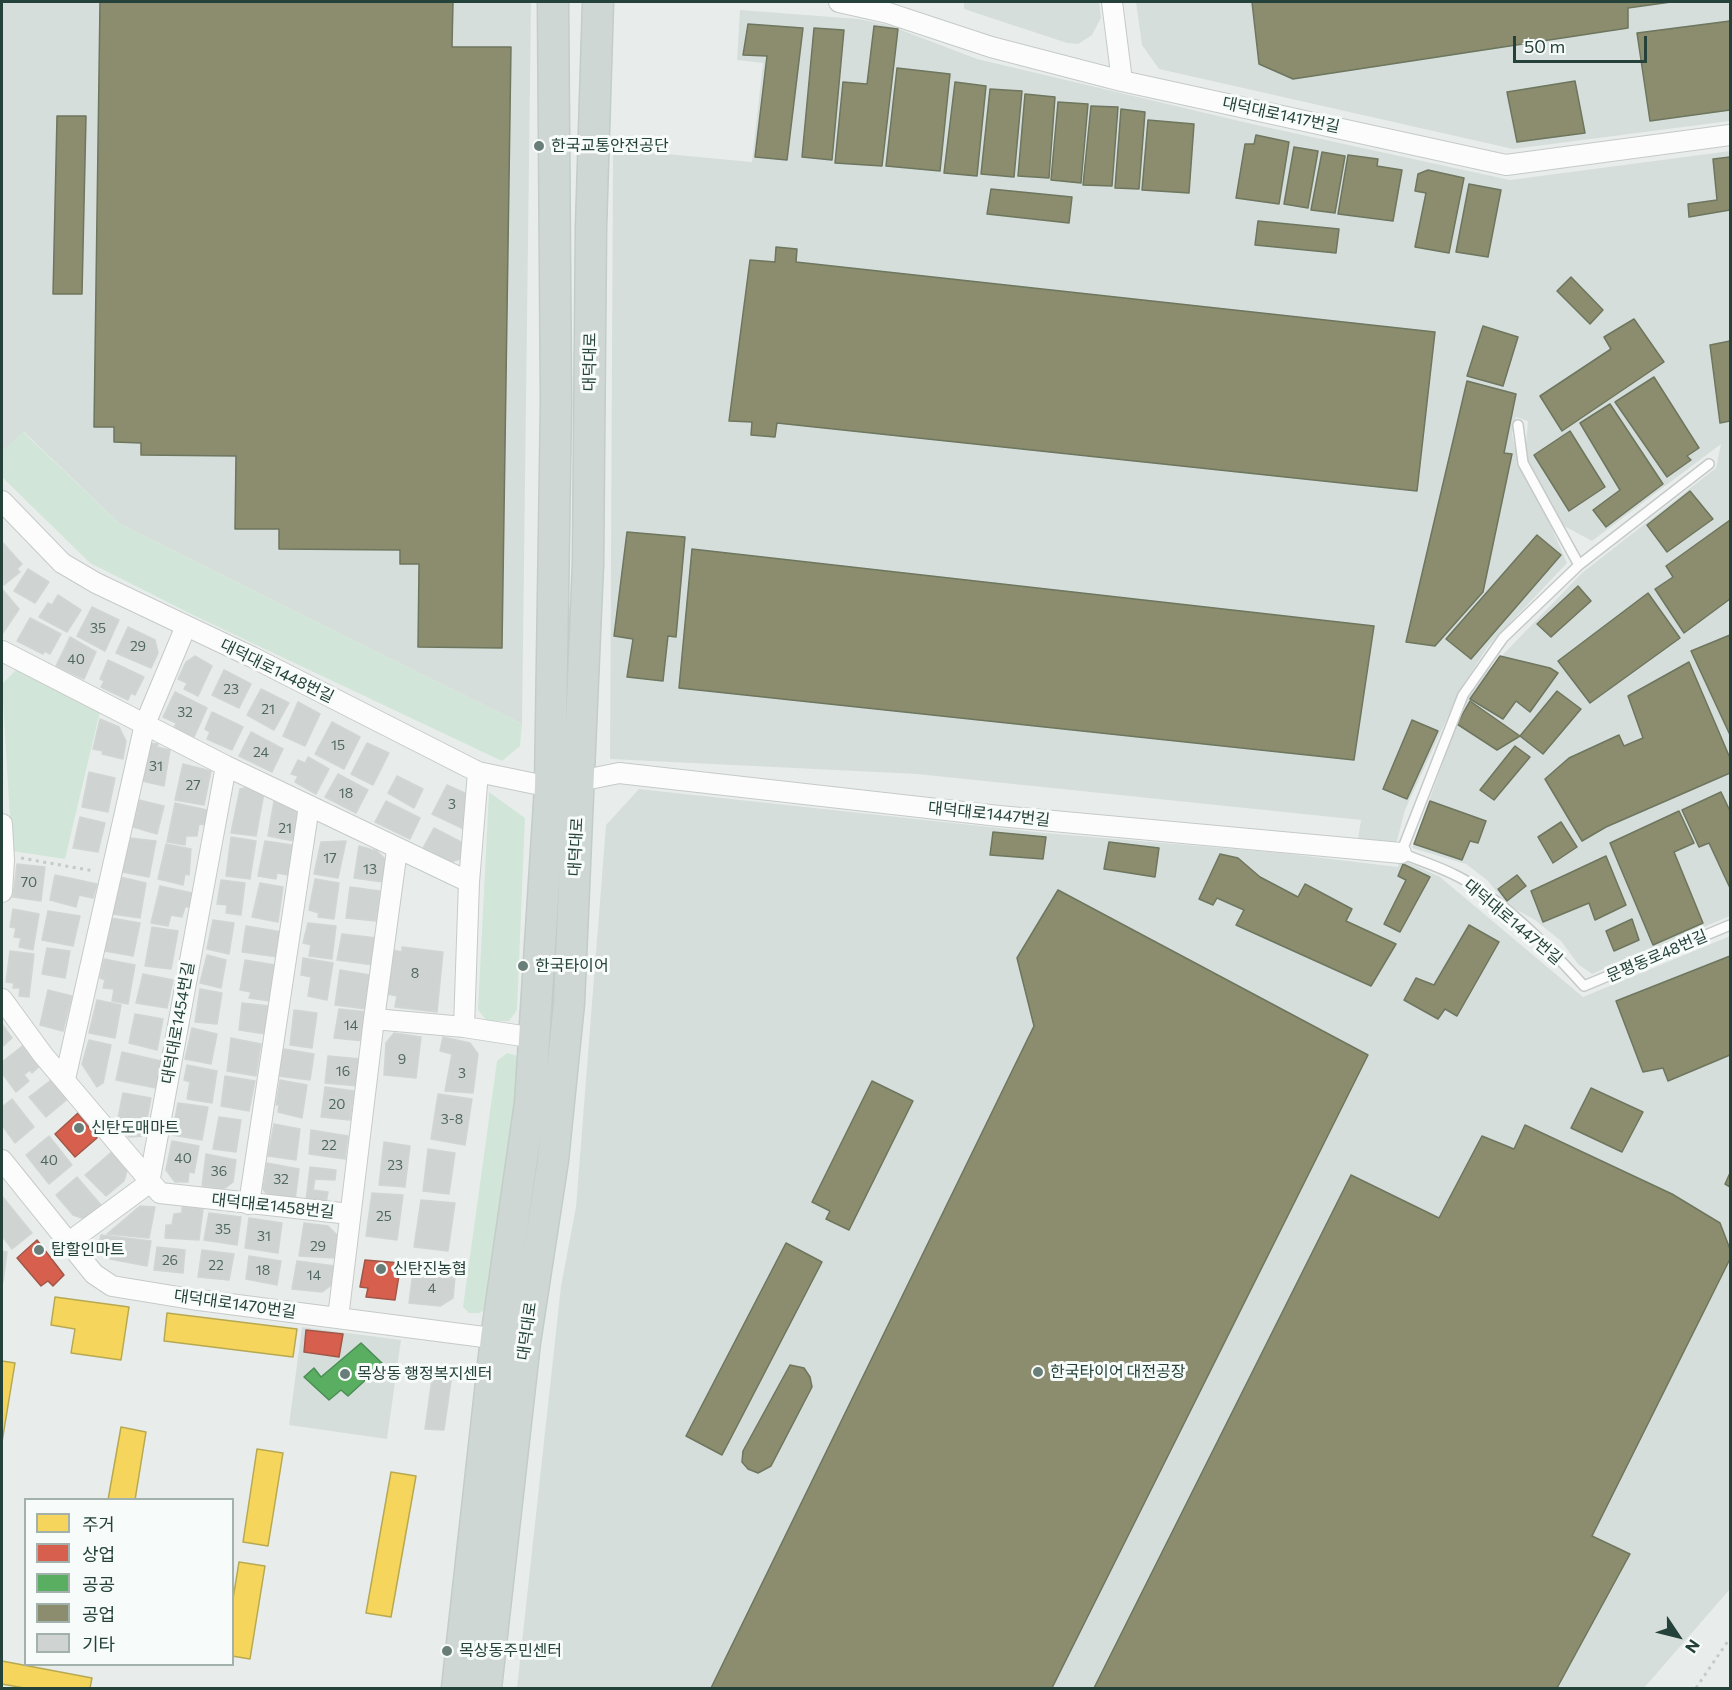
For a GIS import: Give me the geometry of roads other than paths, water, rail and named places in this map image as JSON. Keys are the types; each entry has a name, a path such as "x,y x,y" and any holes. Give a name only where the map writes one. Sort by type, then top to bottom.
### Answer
{"main road":[{"name":"대덕대로","path":"457,1689 511,1340 553,1160 568,1014 556,403 553,2"},
{"name":"대덕대로","path":"486,1689 535,1038 588,564 591,226 598,2"}],"street":[{"name":"대덕대로1417번길","path":"839,2 888,13 991,47 1122,81 1506,165 1731,135"},
{"path":"1112,2 1122,81"},
{"name":"대덕대로1448번길","path":"2,501 62,563 96,583 252,657 478,772 565,785"},
{"path":"64,1079 145,724 186,626"},
{"path":"2,651 226,766 397,850 469,882"},
{"name":"대덕대로1454번길","path":"149,1183 226,766"},
{"path":"464,1027 469,882 478,772"},
{"name":"대덕대로1447번길","path":"565,785 619,773 999,816 1401,853"},
{"path":"249,1204 309,806"},
{"path":"2,824 6,855 2,892"},
{"path":"397,850 374,1019 464,1027 535,1038"},
{"name":"대덕대로1458번길","path":"2,999 64,1079 149,1183 160,1193 350,1214 374,1019"},
{"name":"대덕대로1470번길","path":"2,1160 94,1274 112,1286 191,1299 511,1340"},
{"path":"69,1242 149,1183"},
{"path":"338,1318 350,1214"}],"lane":[{"path":"1518,425 1523,463 1579,565"},
{"path":"1401,853 1443,743 1469,686 1503,638 1579,565 1709,464"},
{"name":"대덕대로1447번길","path":"1401,853 1454,874 1488,897 1550,948 1584,986"},
{"name":"문평동로48번길","path":"1584,986 1731,925"}],"place":[{"name":"한국교통안전공단","path":"539,146"},
{"name":"한국타이어","path":"523,966"},
{"name":"신탄도매마트","path":"79,1128"},
{"name":"탑할인마트","path":"39,1250"},
{"name":"신탄진농협","path":"381,1269"},
{"name":"한국타이어 대전공장","path":"1038,1372"},
{"name":"목상동 행정복지센터","path":"345,1374"},
{"name":"목상동주민센터","path":"447,1651"}]}
